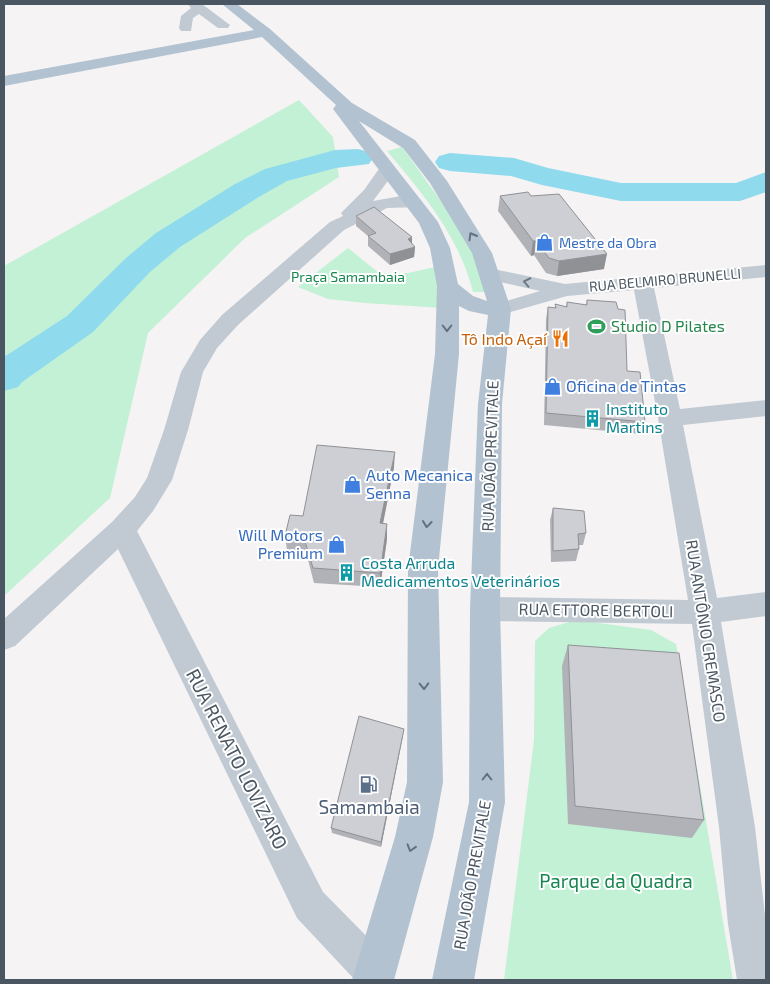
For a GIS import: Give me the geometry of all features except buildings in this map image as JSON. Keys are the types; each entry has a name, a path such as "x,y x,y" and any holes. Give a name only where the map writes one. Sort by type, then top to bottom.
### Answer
{"main road":[{"name":"RUA JOÃO PREVITALE","path":"230,4 265,32 346,106 409,144 438,181 482,253 500,309 490,404 485,609 487,802 454,980"},
{"path":"4,81 265,32"},
{"name":"RUA JOÃO PREVITALE","path":"327,89 428,222 440,248 448,286 447,354 434,450 423,569 425,782 414,838 373,976"},
{"path":"379,159 387,141 409,144"},
{"path":"448,286 460,299 471,306 500,309"}],"street":[{"path":"186,28 187,16 197,6 223,25"},
{"path":"4,638 122,529 144,504 159,480 176,430 192,372 208,345 230,320 338,226 370,194 379,159"},
{"path":"338,226 382,203 401,201 414,203"},
{"name":"RUA BELMIRO BRUNELLI","path":"500,309 565,290 766,271"},
{"name":"RUA BELMIRO BRUNELLI","path":"490,274 565,290"},
{"name":"RUA ANTÔNIO CREMASCO","path":"643,284 670,418 705,612 737,828 757,923 757,980"},
{"path":"670,418 766,408"},
{"name":"RUA RENATO LOVIZARO","path":"122,529 310,905 373,976"},
{"name":"RUA ETTORE BERTOLI","path":"485,609 705,612 766,604"}],"green space":[{"path":"299,100 333,137 339,177 245,238 148,333 110,498 4,596 4,266"},
{"path":"402,147 448,211 473,251 488,292 473,292 459,252 449,234 414,183 387,151"},
{"name":"Praça Samambaia","path":"348,248 379,273 408,273 435,267 443,308 328,299 298,287"},
{"name":"Parque da Quadra","path":"576,620 651,630 676,644 733,980 504,980 534,740 535,641 549,628"}],"waterway":[{"path":"4,378 7,373 80,324 138,265 168,240 246,191 276,175 335,159 358,158"},
{"path":"450,162 514,167 542,176 621,192 740,192 766,181"}],"place":[{"name":"Mestre da Obra","path":"545,243"},
{"name":"Studio D Pilates","path":"597,326"},
{"name":"Tô Indo Açaí","path":"561,339"},
{"name":"Oficina de Tintas","path":"552,386"},
{"name":"Instituto Martins","path":"592,418"},
{"name":"Auto Mecanica Senna","path":"352,484"},
{"name":"Will Motors Premium","path":"337,544"},
{"name":"Costa Arruda Medicamentos Veterinários","path":"347,572"},
{"name":"Samambaia","path":"369,784"}]}
